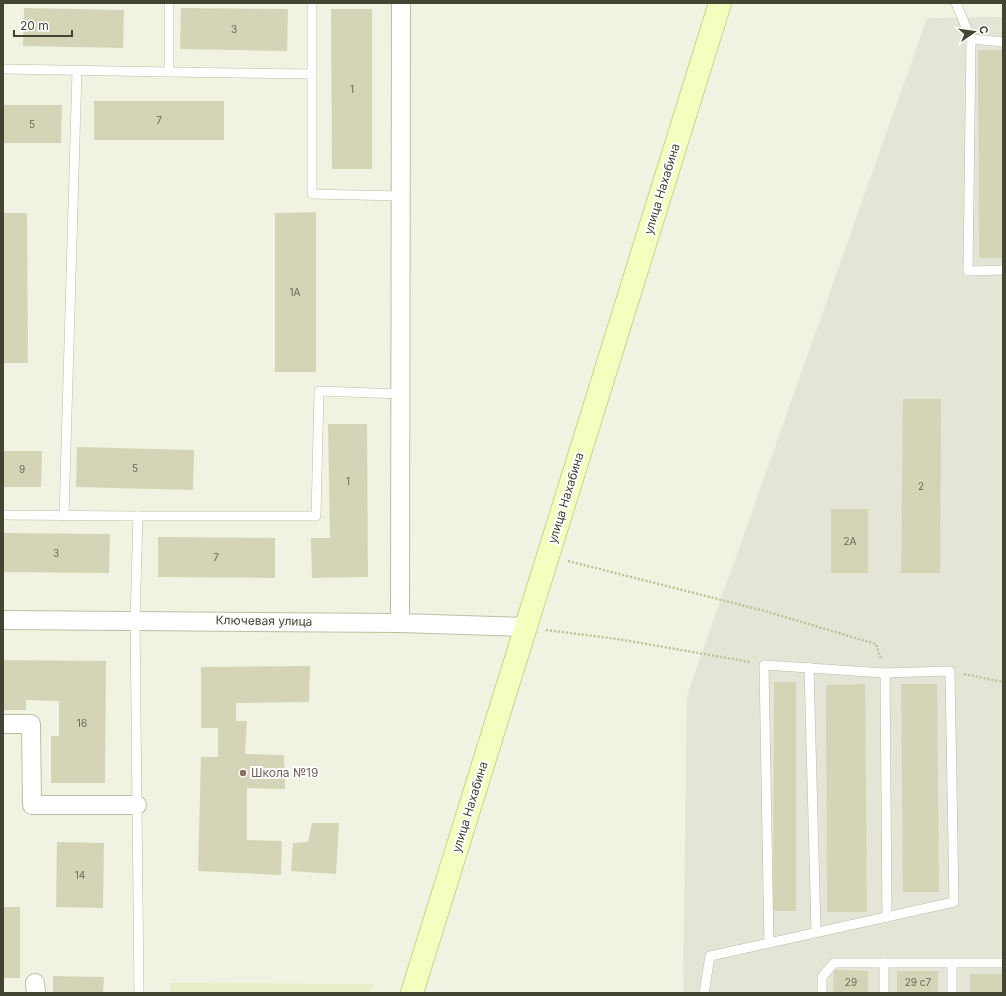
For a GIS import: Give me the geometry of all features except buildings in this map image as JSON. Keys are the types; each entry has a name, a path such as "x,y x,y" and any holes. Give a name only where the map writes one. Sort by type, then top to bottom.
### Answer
{"main road":[{"name":"улица Нахабина","path":"412,993 720,3"}],"street":[{"path":"400,623 401,3"},
{"name":"Ключевая улица","path":"3,620 400,623 526,627"},
{"path":"3,724 31,724 32,805 137,805"}],"lane":[{"path":"169,3 169,72"},
{"path":"312,3 312,194 400,196"},
{"path":"956,3 971,39 968,272 1003,270"},
{"path":"971,39 1003,42"},
{"path":"3,69 312,74"},
{"path":"64,516 77,70"},
{"path":"3,515 316,516 319,391 400,394"},
{"path":"138,516 135,620 139,993"},
{"path":"704,993 710,956 769,943 887,916 954,902 950,671 885,673 764,665 769,943"},
{"path":"809,667 816,932"},
{"path":"885,673 887,916"},
{"path":"822,993 822,977 834,963 1003,964"},
{"path":"884,963 884,993"},
{"path":"952,963 952,993"}],"path":[{"path":"548,556 761,610 876,644 885,673"},
{"path":"526,627 618,639 764,665"},
{"path":"950,671 1003,682"}],"shaded area":[{"path":"1003,17 1003,993 683,993 687,695 927,18"},
{"path":"170,983 374,984 370,993 170,993"}],"place":[{"name":"Школа №19","path":"243,773"}]}
